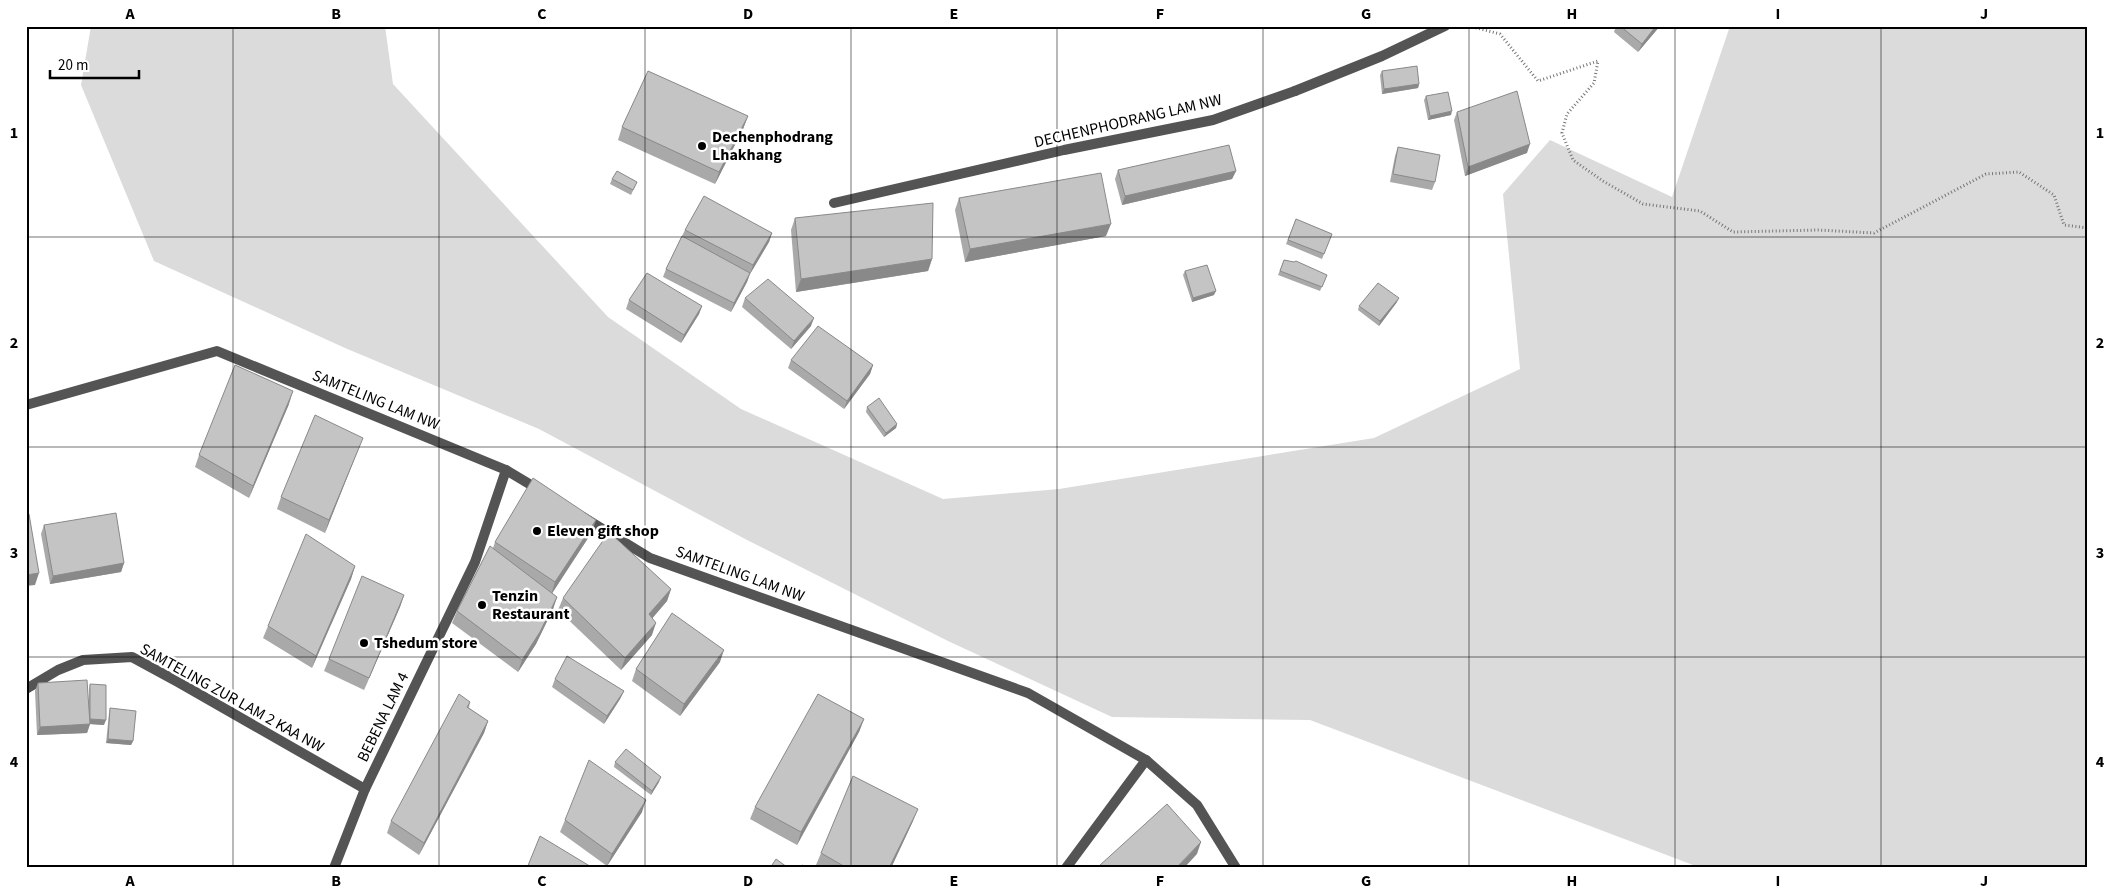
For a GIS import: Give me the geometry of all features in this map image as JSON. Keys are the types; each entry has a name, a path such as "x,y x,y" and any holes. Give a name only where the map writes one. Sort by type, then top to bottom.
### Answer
{"street":[{"name":"DECHENPHODRANG LAM NW","path":"834,203 1064,150 1213,120 1295,91 1382,56 1445,26"},
{"name":"SAMTELING LAM NW","path":"26,405 217,351 506,470 548,496"},
{"name":"BEBENA LAM 4","path":"334,868 365,789 475,562 506,470"},
{"name":"SAMTELING LAM NW","path":"574,511 650,558 1028,693 1146,760 1197,805 1236,868"},
{"name":"SAMTELING ZUR LAM 2 KAA NW","path":"26,689 58,670 83,660 132,657 365,789"},
{"path":"1066,868 1146,760"}],"path":[{"path":"1468,26 1500,34 1538,81 1598,61 1594,83 1567,114 1562,133 1573,160 1603,181 1643,204 1700,211 1733,232 1818,230 1874,233 1986,174 2019,172 2054,195 2064,225 2088,228"}],"shaded area":[{"path":"91,26 385,26 393,84 608,317 741,409 943,499 1059,489 1374,438 1520,369 1503,194 1550,140 1672,197 1730,26 2088,26 2088,868 1701,868 1310,720 1112,717 948,641 747,540 539,429 345,348 154,261 81,85"}],"building":[{"path":"1620,26 1656,26 1642,44"},
{"path":"1417,66 1419,84 1384,89 1382,71"},
{"path":"648,71 748,116 719,172 622,127"},
{"path":"1517,91 1530,144 1468,167 1457,112"},
{"path":"1448,92 1452,111 1430,116 1426,96"},
{"path":"1229,145 1236,171 1125,196 1118,170"},
{"path":"1398,147 1440,155 1435,182 1393,174"},
{"path":"617,171 637,182 633,190 612,179"},
{"path":"1101,173 1111,224 970,249 959,198"},
{"path":"704,196 772,233 753,265 685,230"},
{"path":"933,203 932,259 801,279 795,218"},
{"path":"1296,219 1332,234 1324,254 1288,240"},
{"path":"682,236 750,273 734,303 666,269"},
{"path":"1284,260 1296,261 1327,275 1322,287 1280,271"},
{"path":"1207,265 1216,291 1193,298 1185,271"},
{"path":"647,273 702,306 684,335 629,300"},
{"path":"768,279 814,318 794,341 745,298"},
{"path":"1378,283 1399,298 1380,321 1359,306"},
{"path":"818,326 873,365 847,401 791,360"},
{"path":"235,365 293,391 253,486 199,455"},
{"path":"879,398 897,424 886,433 867,407"},
{"path":"315,415 363,438 329,520 281,497"},
{"path":"533,478 596,520 555,582 495,542"},
{"path":"116,513 124,563 53,576 44,525"},
{"path":"26,514 29,514 39,573 26,575"},
{"path":"609,532 671,589 649,614 656,623 625,658 563,598"},
{"path":"306,534 355,566 316,656 268,626"},
{"path":"490,546 557,597 540,632 522,660 457,611"},
{"path":"362,576 404,595 369,678 329,659"},
{"path":"672,613 724,650 684,704 636,669"},
{"path":"567,656 624,691 607,716 555,679"},
{"path":"87,680 90,724 40,727 38,683"},
{"path":"90,684 106,685 106,720 90,719"},
{"path":"459,694 470,702 467,707 488,721 424,843 391,821"},
{"path":"818,694 864,719 801,832 755,807"},
{"path":"110,708 136,711 133,741 108,739"},
{"path":"626,749 661,777 652,791 615,762"},
{"path":"589,760 646,800 612,854 565,820"},
{"path":"853,776 918,809 889,868 847,868 821,853"},
{"path":"1167,804 1201,842 1176,868 1100,868 1099,866"},
{"path":"540,836 593,868 527,868"},
{"path":"776,859 787,867 787,868 770,868"}],"place":[{"name":"Dechenphodrang Lhakhang","path":"702,146"},
{"name":"Eleven gift shop","path":"537,531"},
{"name":"Tenzin Restaurant","path":"482,605"},
{"name":"Tshedum store","path":"364,643"}]}
